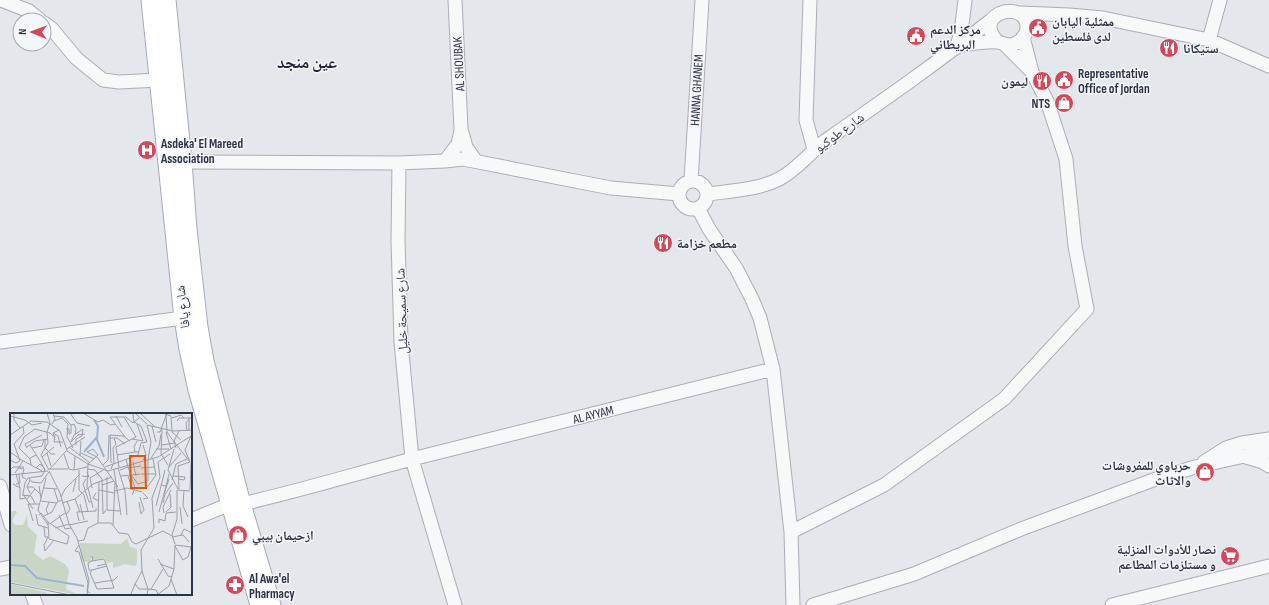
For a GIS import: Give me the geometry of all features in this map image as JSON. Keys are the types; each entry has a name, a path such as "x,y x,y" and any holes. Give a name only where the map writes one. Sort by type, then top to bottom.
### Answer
{"main road":[{"name":"شارع يافا","path":"150,0 183,318 188,349 197,390 272,605"},
{"name":"شارع يافا","path":"168,0 188,230 202,348 259,605"}],"street":[{"path":"1,0 30,12"},
{"name":"AL SHOUBAK","path":"455,0 461,129 466,147 476,161"},
{"name":"HANNA GHANEM","path":"691,181 702,0"},
{"path":"810,0 806,120 814,149"},
{"path":"965,0 958,46 1001,43 1010,45 1016,43 1044,14"},
{"path":"993,0 990,26 991,33 1032,72"},
{"path":"791,532 884,485 1004,399 1087,309 1075,246 1066,159 1047,101 1032,72 1025,33 1025,18 1007,0"},
{"path":"1209,40 1220,0"},
{"path":"992,18 1004,8 1044,14 1103,18 1209,40 1269,66"},
{"name":"شارع طوكيو","path":"707,194 756,186 778,180 794,170 814,149 958,46 992,18"},
{"path":"52,30 76,58 103,80 119,82 159,80"},
{"name":"AL SHOUBAK","path":"445,162 458,144 461,129"},
{"path":"183,162 399,163 445,162 463,159 611,188 679,194"},
{"name":"شارع سميحة خليل","path":"399,163 398,240 401,342 412,459 455,605"},
{"path":"691,181 700,182 706,189 707,194 705,203 698,208 693,209 682,203 679,194 682,186 691,181"},
{"path":"698,208 709,229 736,268 752,299 760,318 773,370 791,532 793,605"},
{"path":"0,342 183,318"},
{"name":"AL AYYAM","path":"192,520 236,504 280,495 412,459 773,370"},
{"path":"1252,441 1269,433"},
{"path":"1196,467 1226,448 1252,441 1269,439"},
{"path":"813,605 914,574 1022,529 1156,479 1196,467 1242,456 1269,452"},
{"path":"1242,456 1259,461 1269,466"},
{"path":"0,486 10,521"},
{"path":"1112,605 1269,566"},
{"path":"0,569 10,567"},
{"path":"32,595 36,605"}],"place":[{"name":"ممثلية اليابان لدى فلسطين","path":"1038,28"},
{"name":"مركز الدعم البريطاني","path":"916,36"},
{"name":"ستيكانا","path":"1169,48"},
{"name":"Representative Office of Jordan","path":"1064,80"},
{"name":"ليمون","path":"1042,81"},
{"name":"NTS","path":"1064,103"},
{"name":"Asdeka' El Mareed Association","path":"147,150"},
{"name":"مطعم خزامة","path":"663,243"},
{"name":"حرباوي للمفروشات والاثاث","path":"1205,472"},
{"name":"ازحيمان بيبي","path":"238,535"},
{"name":"نصار للأدوات المنزلية و مستلزمات المطاعم","path":"1230,556"},
{"name":"Al Awa'el Pharmacy","path":"235,585"}],"district":[{"name":"عين منجد","path":"307,62"}]}
